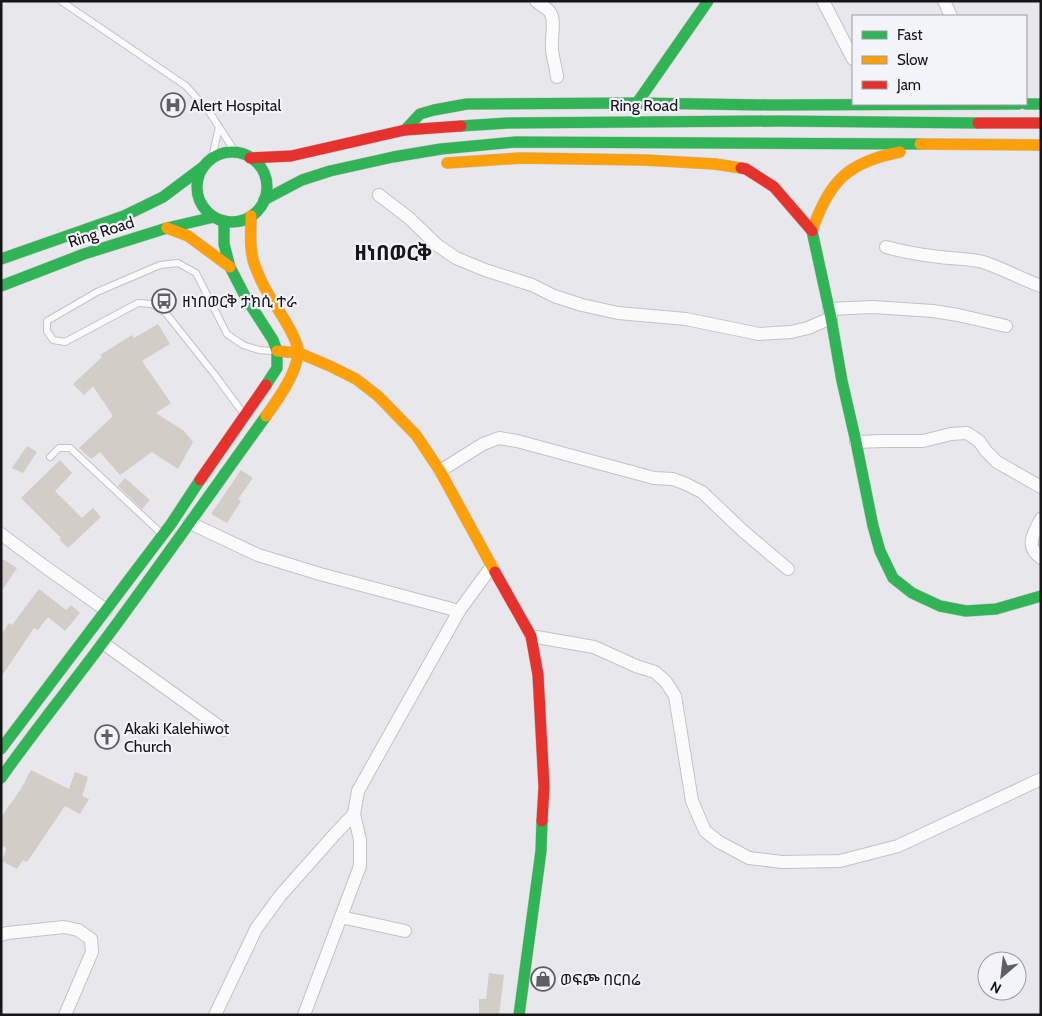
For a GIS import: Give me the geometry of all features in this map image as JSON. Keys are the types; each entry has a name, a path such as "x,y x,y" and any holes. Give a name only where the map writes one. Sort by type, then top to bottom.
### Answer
{"main road":[{"path":"637,103 708,1"},
{"path":"405,130 420,114 467,104 852,105"},
{"path":"1027,104 1041,104"},
{"name":"Ring Road","path":"250,158 291,156 405,130 440,126 527,122 1041,123"},
{"path":"264,200 302,180 330,171 440,148 515,142 1041,145"},
{"path":"812,231 820,208 834,185 846,174 868,160 883,155 949,144"},
{"path":"236,153 250,158 259,166 265,177 267,188 259,210 251,216 233,222 219,219 205,210 199,200 197,189 198,177 203,167 212,158 223,154 236,153"},
{"path":"393,157 427,164 521,158 645,160 715,164 746,169 774,187 812,231 873,526 880,550 892,578 912,593 940,606 966,611 996,609 1041,596"},
{"name":"Ring Road","path":"1,259 124,216 163,197 203,167"},
{"path":"1,778 103,643 190,523 276,401 294,370 298,352 296,340 266,290 254,264 251,244 251,216"},
{"path":"1,749 163,535 277,368 277,351 273,340 246,298 230,267 219,219"},
{"name":"Ring Road","path":"1,286 84,254 167,228 219,219"},
{"path":"167,228 188,236 230,267"},
{"path":"277,351 298,352 356,379 378,396 416,435 440,471 531,636 538,675 544,787 542,851 519,1015"}],"street":[{"path":"536,1 538,4 546,7 551,13 553,20 552,51 558,78"},
{"path":"823,1 852,57"},
{"path":"944,1 951,15"},
{"path":"378,196 409,218 437,244 456,258 485,270 532,285 554,296 582,305 618,313 686,319 759,334 792,332 808,328 830,314 874,307 933,311 1006,326"},
{"path":"886,247 906,252 961,258 983,263 1041,286"},
{"path":"856,442 883,440 923,441 951,434 967,434 979,441 997,462 1041,487"},
{"path":"440,471 483,444 499,438 517,441 654,478 673,479 702,492 743,531 788,569"},
{"path":"1041,519 1031,539 1032,548 1038,557 1041,558"},
{"path":"190,523 258,555 320,574 459,611"},
{"path":"1,534 106,610"},
{"path":"304,1015 360,866 360,840 354,814 358,792 459,611 492,566"},
{"path":"531,636 594,647 636,666 656,672 666,682 675,696 692,801 705,831 719,842 749,858 782,862 840,861 898,846 1041,779"},
{"path":"103,643 224,730"},
{"path":"215,1015 256,929 280,896 354,814"},
{"path":"341,917 405,931"},
{"path":"1,935 64,927 78,930 90,940 92,952 65,1015"}],"lane":[{"path":"61,1 186,86 210,114 236,153"},
{"path":"212,158 219,127"},
{"path":"257,427 245,416 178,327 164,312 152,304 138,303 65,342 53,340 47,331 47,321 97,292 160,265 178,263 196,273 227,334 242,345 259,350 277,351"},
{"path":"50,457 58,448 70,448 163,535"}],"building":[{"path":"158,324 170,344 142,361 171,403 156,413 184,431 193,442 178,469 152,452 120,475 100,452 91,459 79,448 113,416 93,386 84,395 73,384 102,357 100,355 132,335 134,338"},
{"path":"27,446 37,452 23,473 12,468"},
{"path":"60,460 72,473 55,491 82,518 93,508 101,517 68,548 59,539 61,538 21,498"},
{"path":"241,470 253,478 238,499 241,501 227,523 211,514"},
{"path":"125,478 150,500 142,509 118,486"},
{"path":"1,558 17,568 1,592"},
{"path":"39,589 66,610 71,605 80,613 65,631 48,617 38,630 34,628 1,677 1,635 9,623 12,625"},
{"path":"31,770 69,789 75,772 88,777 82,796 89,799 80,814 65,806 27,862 23,860 17,869 2,861 6,848 1,845 1,817 21,789"},
{"path":"489,973 504,975 499,1015 479,1015 479,999 486,999"}],"traffic: fast":[{"path":"637,103 708,1"},
{"path":"405,130 420,114 467,104 852,105"},
{"path":"1027,104 1041,104"},
{"path":"461,126 508,123 780,121 978,123"},
{"path":"264,200 302,180 330,171 441,149 515,142 920,144"},
{"path":"232,152 251,158 261,168 267,187 261,206 251,216 232,222 213,216 203,206 197,187 203,168 213,158 232,152"},
{"path":"1,259 124,216 163,197 203,167"},
{"path":"1,286 84,254 167,228 214,217"},
{"path":"224,221 224,244 230,267 246,298 273,340 277,351 277,368 266,385"},
{"path":"812,231 873,526 880,551 893,578 912,593 940,606 966,611 996,609 1041,596"},
{"path":"1,778 125,613 266,416"},
{"path":"1,749 171,524 200,480"},
{"path":"519,1015 541,851 542,821"}],"traffic: slow":[{"path":"920,144 1041,145"},
{"path":"812,231 826,199 843,176 867,162 900,152"},
{"path":"447,163 521,158 645,160 715,164 741,168"},
{"path":"251,216 251,248 255,266 291,332 298,349 296,363 290,379 266,416"},
{"path":"167,228 188,236 230,267"},
{"path":"277,351 299,353 330,366 356,379 378,396 416,435 440,471 495,572"}],"traffic: jam":[{"path":"978,123 1041,123"},
{"path":"250,158 291,156 405,130 461,126"},
{"path":"741,168 746,169 774,187 812,231"},
{"path":"200,480 266,385"},
{"path":"495,572 531,636 538,675 544,787 542,821"}],"place":[{"name":"Alert Hospital","path":"173,105"},
{"name":"ዘነበወርቅ ታክሲ ተራ","path":"164,301"},
{"name":"Akaki Kalehiwot Church","path":"107,737"},
{"name":"ወፍጮ በርበሬ","path":"543,979"}],"district":[{"name":"ዘነበወርቅ","path":"393,252"}]}
